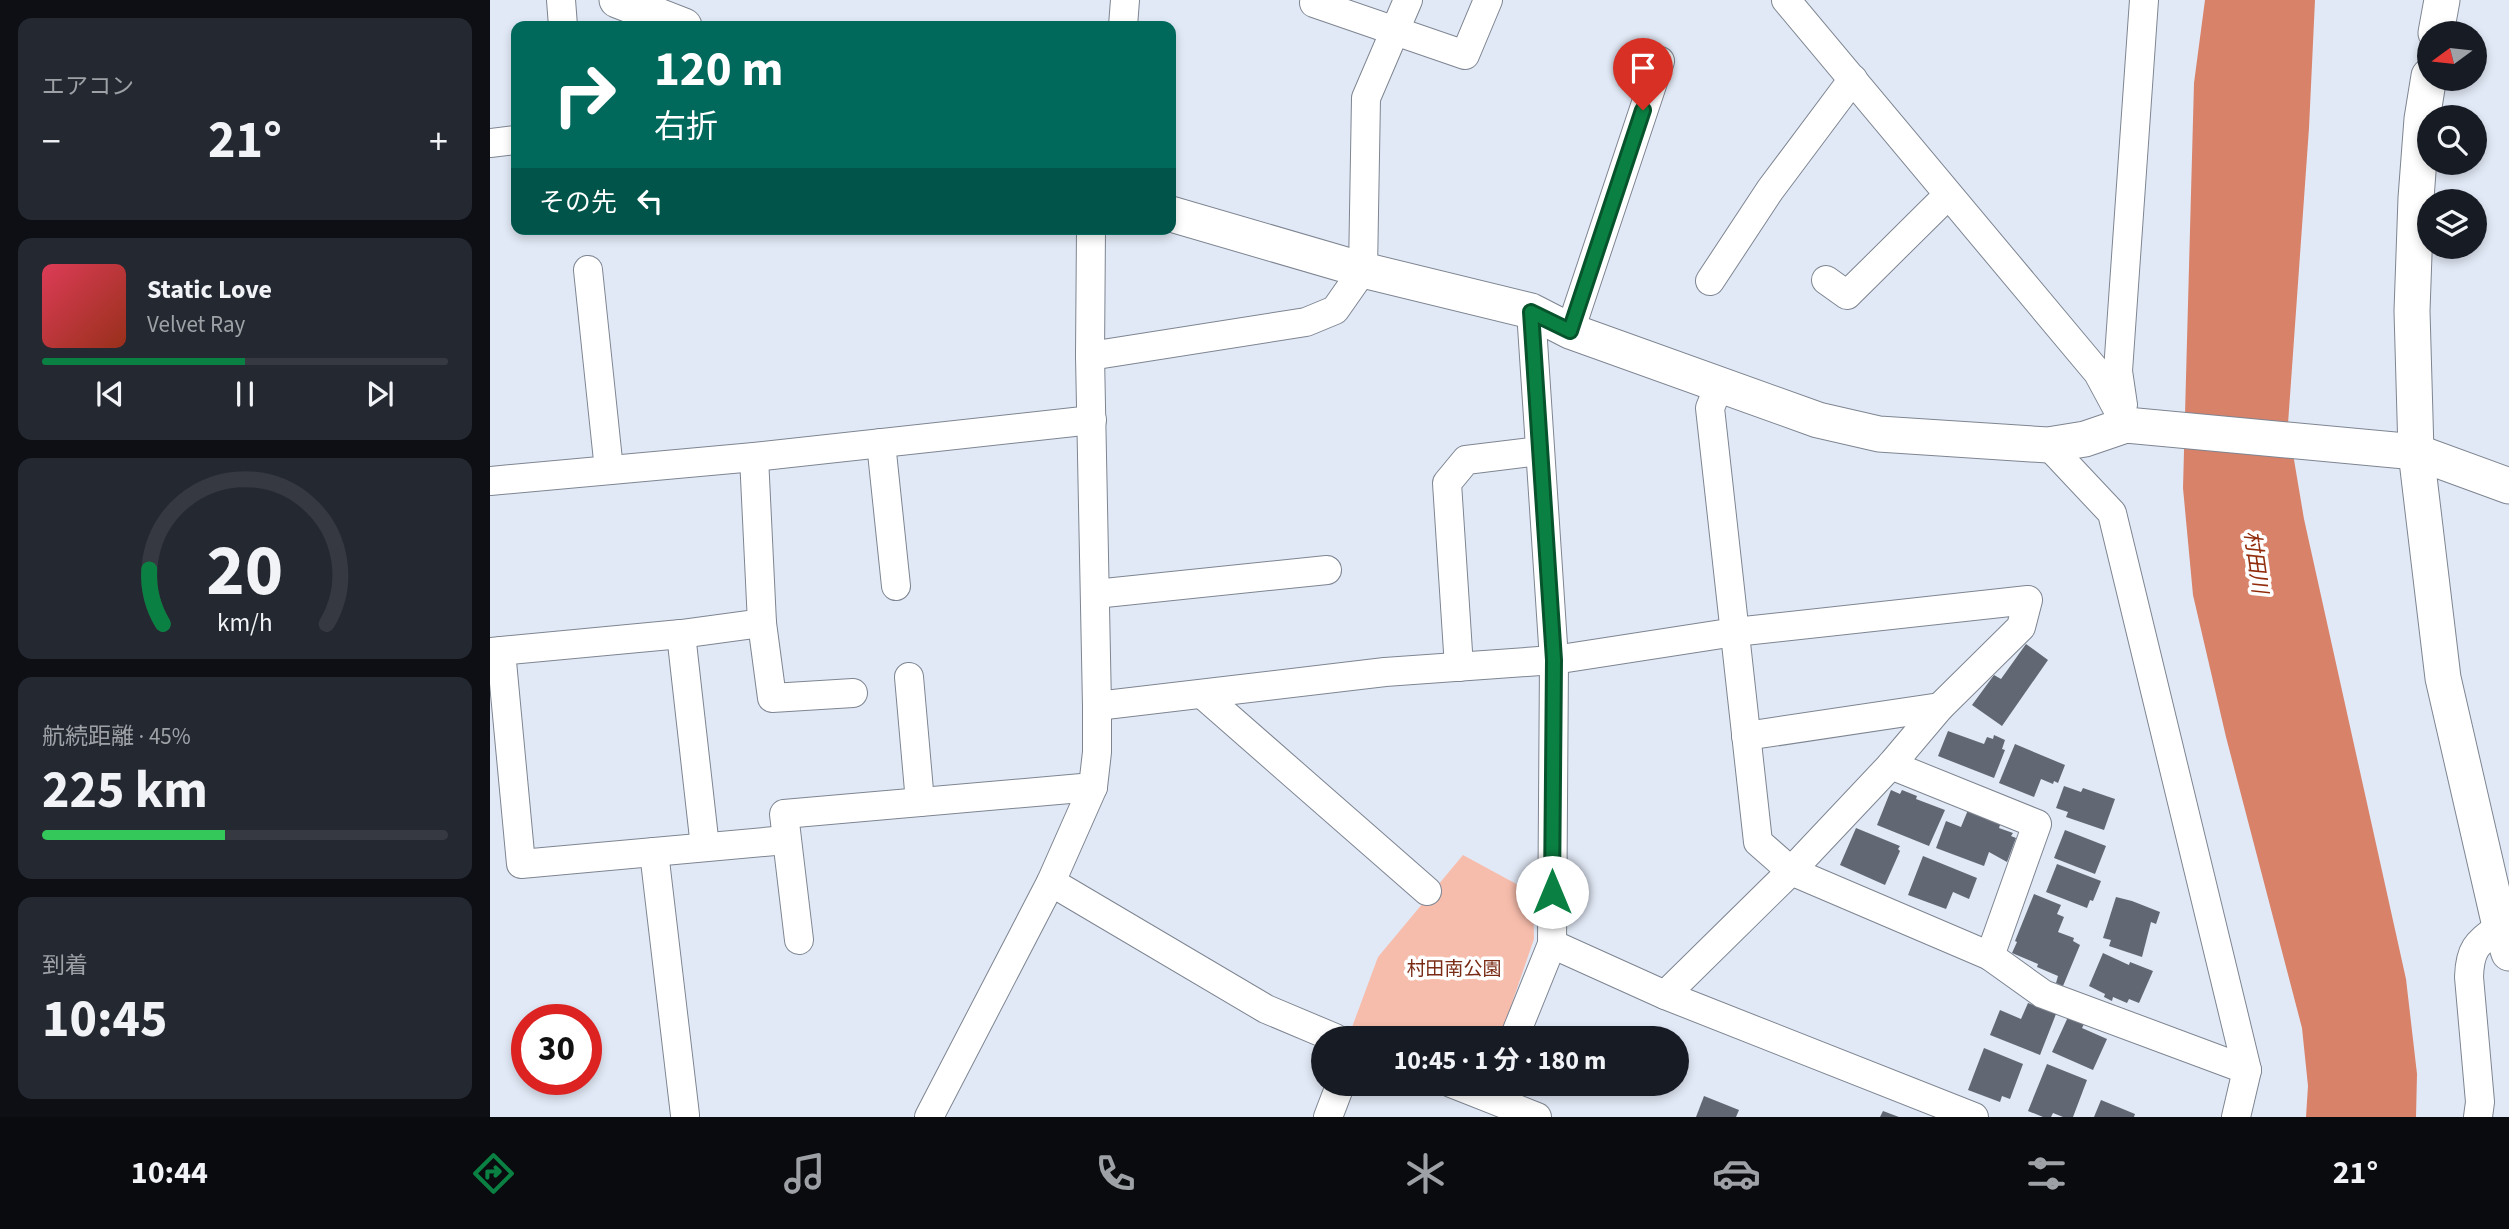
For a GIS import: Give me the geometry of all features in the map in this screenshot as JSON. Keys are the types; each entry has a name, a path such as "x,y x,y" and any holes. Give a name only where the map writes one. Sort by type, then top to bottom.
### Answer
{"street":[{"path":"561,0 563,21"},
{"path":"617,0 671,14"},
{"path":"1123,21 1125,0"},
{"path":"1090,356 1306,322 1335,310 1363,270 1366,98 1408,0"},
{"path":"1314,3 1465,55 1488,0"},
{"path":"1786,0 2098,373 2126,425"},
{"path":"2126,425 2118,371 2144,0"},
{"path":"2438,21 2442,0"},
{"path":"1570,331 1660,61"},
{"path":"1710,281 1770,190 1853,79"},
{"path":"2427,91 2422,119 2412,311 2416,452 2443,678 2505,939 2479,942 2470,956 2469,976 2480,1102 2478,1117"},
{"path":"490,143 511,141"},
{"path":"1826,280 1847,295 1948,195"},
{"path":"1176,215 1363,270 1531,312 1570,331 1818,420 1879,434 2048,446 2085,439 2126,425 2416,452 2509,486"},
{"path":"929,1117 1051,882 1093,787 1097,752 1097,706 1090,356 1091,235"},
{"path":"588,270 609,470"},
{"path":"1519,1026 1552,944 1554,660 1531,312"},
{"path":"1720,383 1710,408 1758,842 1791,871 1990,956 2043,994 2247,1070"},
{"path":"490,481 754,457 1092,419"},
{"path":"881,443 896,586"},
{"path":"2048,446 2112,513 2247,1070 2236,1117"},
{"path":"1459,667 1447,483 1466,460 1540,452"},
{"path":"754,457 762,623 772,698 853,693"},
{"path":"1095,594 1327,570"},
{"path":"1097,706 1385,672 1554,660 1735,632 2028,600 2021,627 1940,707 1891,765 1791,871 1665,995"},
{"path":"762,623 681,634 496,652 521,864 786,840"},
{"path":"681,634 705,848"},
{"path":"909,677 920,802"},
{"path":"1202,694 1427,891"},
{"path":"1746,736 1940,707"},
{"path":"1891,765 2037,824 1990,956"},
{"path":"799,940 784,814 1093,787"},
{"path":"654,852 685,1115"},
{"path":"1051,882 1266,1009 1311,1028"},
{"path":"1552,944 1665,995 1974,1117"},
{"path":"1328,1117 1336,1096"},
{"path":"1489,1100 1537,1117"}],"green space":[{"name":"村田南公園","path":"1463,855 1533,893 1534,939 1504,1026 1352,1026 1378,957"}],"water":[{"name":"村田川","path":"2205,0 2315,0 2309,128 2288,424 2304,519 2406,979 2417,1074 2416,1117 2306,1117 2308,1086 2302,1028 2226,737 2193,595 2183,488 2194,83"}],"building":[{"path":"2026,644 2048,660 2002,726 1972,705 1994,675 2001,679"},
{"path":"1948,731 1984,744 1987,737 1993,739 1994,735 2005,740 2002,749 2005,750 1994,778 1938,756"},
{"path":"2015,744 2065,765 2058,783 2054,781 2053,784 2041,779 2034,797 1999,783"},
{"path":"2064,786 2081,792 2083,788 2115,799 2104,830 2066,817 2068,812 2056,808"},
{"path":"1891,790 1900,794 1902,790 1917,796 1916,799 1945,810 1929,846 1877,825"},
{"path":"1968,810 2001,822 1999,828 2013,833 2011,836 2016,838 2007,862 1989,852 1984,866 1936,848 1946,821 1961,827"},
{"path":"1856,828 1900,846 1885,885 1840,865"},
{"path":"2065,830 2106,846 2095,874 2054,858"},
{"path":"1923,856 1977,878 1969,899 1953,892 1946,909 1908,895"},
{"path":"2057,864 2101,881 2093,901 2090,900 2087,908 2046,892"},
{"path":"2034,894 2061,905 2057,914 2064,917 2058,932 2074,938 2073,941 2080,945 2063,986 2056,983 2058,976 2012,953"},
{"path":"2116,897 2160,912 2156,924 2151,922 2142,957 2109,946 2111,940 2103,938"},
{"path":"2103,953 2129,965 2130,962 2153,971 2139,1003 2129,999 2127,1003 2113,997 2112,1001 2089,986"},
{"path":"2028,1003 2056,1014 2040,1055 1990,1035 2000,1010 2021,1019"},
{"path":"2068,1017 2084,1024 2082,1028 2107,1039 2093,1070 2052,1052"},
{"path":"1984,1048 2023,1064 2010,1099 2002,1096 2000,1102 1968,1090"},
{"path":"2047,1064 2087,1080 2073,1117 2053,1113 2051,1117 2043,1117 2028,1111"},
{"path":"1704,1096 1739,1110 1736,1117 1696,1117"},
{"path":"2101,1100 2135,1114 2134,1117 2094,1117"},
{"path":"1883,1111 1899,1117 1880,1117"}],"route":[{"path":"1552,892 1554,660 1531,312 1570,331 1643,110"}]}
